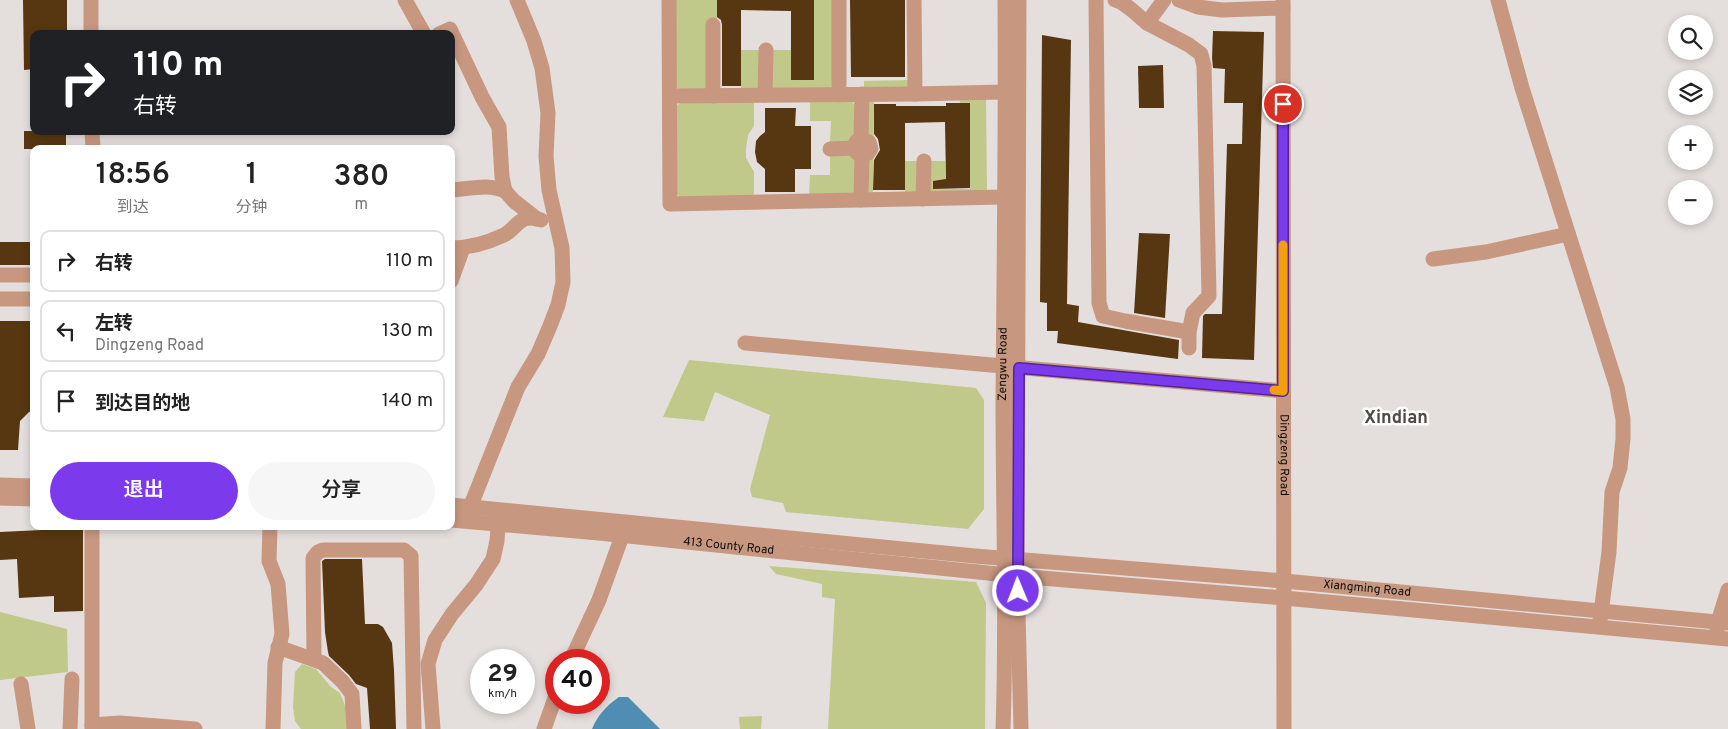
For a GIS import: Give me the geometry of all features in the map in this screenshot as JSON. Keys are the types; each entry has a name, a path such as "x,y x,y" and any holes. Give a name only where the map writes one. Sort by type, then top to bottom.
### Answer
{"street":[{"path":"91,0 91,30"},
{"path":"405,0 422,30"},
{"path":"458,521 471,506 518,387 538,354 558,305 563,282 559,231 549,190 546,156 548,113 542,68 534,41 517,0"},
{"path":"669,0 670,204 1004,197"},
{"path":"839,0 839,95"},
{"path":"914,0 915,94"},
{"name":"Zengwu Road","path":"1005,0 1004,197 1011,367"},
{"name":"Zengwu Road","path":"1003,729 1011,575 1011,367 1019,0"},
{"path":"1096,0 1099,303 1103,316 1189,332"},
{"path":"1116,0 1121,1 1147,23 1189,45 1201,54 1204,66 1209,296 1193,313 1189,332 1189,348"},
{"path":"1147,23 1164,0"},
{"path":"1179,0 1198,7 1222,10 1283,4"},
{"path":"1498,0 1522,88 1617,387 1623,419 1620,468 1612,492 1608,552 1599,627"},
{"name":"Dingzeng Road","path":"1283,4 1284,729"},
{"path":"713,25 713,96"},
{"path":"455,40 482,97 499,127 502,177 506,191 514,201 537,219 548,223 559,231"},
{"path":"765,95 766,50"},
{"path":"670,96 1004,92"},
{"path":"861,200 859,148 862,94"},
{"path":"830,149 859,148"},
{"path":"923,199 924,161"},
{"path":"455,190 496,186 506,191"},
{"path":"457,248 480,244 507,234 517,222 525,219 537,219"},
{"path":"1433,259 1486,252 1568,234"},
{"path":"0,275 30,275"},
{"path":"0,299 30,298"},
{"path":"745,343 1283,391"},
{"path":"0,485 30,486"},
{"path":"0,498 30,499"},
{"name":"413 County Road","path":"455,505 471,506 499,516 622,536 1011,575"},
{"path":"433,729 428,664 436,640 452,614 476,585 493,559 499,516"},
{"name":"413 County Road","path":"458,521 499,516 1011,558"},
{"path":"92,530 92,727 120,723 195,729"},
{"path":"270,530 269,561 278,584 282,634 275,663 274,729"},
{"path":"576,649 599,600 622,536"},
{"path":"314,658 312,558 323,550 404,550 411,556 414,729"},
{"name":"Xiangming Road","path":"1011,558 1284,581 1723,623"},
{"name":"Zengwu Road","path":"1011,575 1021,729"},
{"name":"Xiangming Road","path":"1011,575 1722,638"},
{"path":"1722,638 1728,590"},
{"path":"278,647 323,662 352,694 354,729"},
{"path":"70,729 72,679"},
{"path":"21,684 28,729"},
{"path":"544,729 549,714"}],"green space":[{"path":"672,0 717,0 717,19 709,19 709,91 684,91 677,88"},
{"path":"814,0 833,0 833,82 831,90 771,92 772,50 791,50 791,80 814,80"},
{"path":"741,50 761,50 761,91 741,88"},
{"path":"913,80 913,91 864,91 864,81"},
{"path":"959,97 986,97 987,194 927,196 927,161 945,161 946,180 937,189 970,189 970,103 960,103"},
{"path":"754,100 754,126 748,135 746,158 754,172 754,198 679,197 675,190 673,112 677,105 683,102"},
{"path":"810,101 852,101 855,106 856,138 849,143 830,143 831,121 810,121"},
{"path":"869,102 874,102 873,192 905,192 905,161 919,161 920,196 869,195 867,138"},
{"path":"830,154 851,154 857,161 856,192 851,196 809,196 810,175 830,175"},
{"path":"689,360 976,388 984,400 984,509 968,529 786,512 783,503 752,497 750,489 770,415 715,392 704,421 663,417"},
{"path":"769,566 976,582 986,603 985,729 828,729 835,599 822,597 822,584 776,574"},
{"path":"0,612 67,629 68,672 0,680"},
{"path":"302,664 316,669 331,687 340,693 347,711 348,729 301,729 295,721 293,707 295,672"},
{"path":"762,716 761,729 740,729 739,717"}],"water":[{"path":"619,697 628,697 660,729 592,729 601,714 610,714 610,704"}],"building":[{"path":"23,0 67,0 67,30 30,30 30,69 24,70"},
{"path":"717,0 814,0 814,80 791,80 791,11 741,10 741,86 722,86 722,25 721,20 717,17"},
{"path":"850,0 905,0 905,77 851,77"},
{"path":"1213,31 1264,32 1254,360 1202,358 1203,316 1205,314 1222,314 1227,144 1242,144 1243,103 1224,103 1225,69 1213,68"},
{"path":"1042,35 1071,40 1067,304 1079,306 1078,322 1179,340 1178,359 1057,343 1058,331 1047,331 1047,303 1040,302"},
{"path":"1163,65 1164,108 1139,108 1138,66"},
{"path":"946,103 970,103 970,188 933,189 933,181 946,179 945,122 905,123 905,190 873,190 874,160 880,150 878,139 874,134 874,104 946,106"},
{"path":"765,108 796,108 795,126 811,126 811,169 795,169 795,192 765,192 765,169 757,162 755,152 756,141 765,132"},
{"path":"24,131 30,131 30,135 66,135 66,145 30,145 30,149 24,149"},
{"path":"1139,233 1170,234 1165,318 1134,313"},
{"path":"0,242 30,242 30,265 0,265"},
{"path":"0,321 30,321 30,412 20,421 18,450 0,450"},
{"path":"83,530 83,611 54,612 54,596 19,598 17,559 0,560 0,532"},
{"path":"325,559 362,559 365,624 378,624 383,627 392,643 396,729 370,729 367,688 356,684 329,656 328,652 325,632 322,561"}],"slow traffic":[{"path":"1274,390 1283,391 1283,245"}],"district":[{"name":"Xindian","path":"1396,418"}],"route":[{"path":"1018,591 1019,368 1283,391 1283,104"}]}
